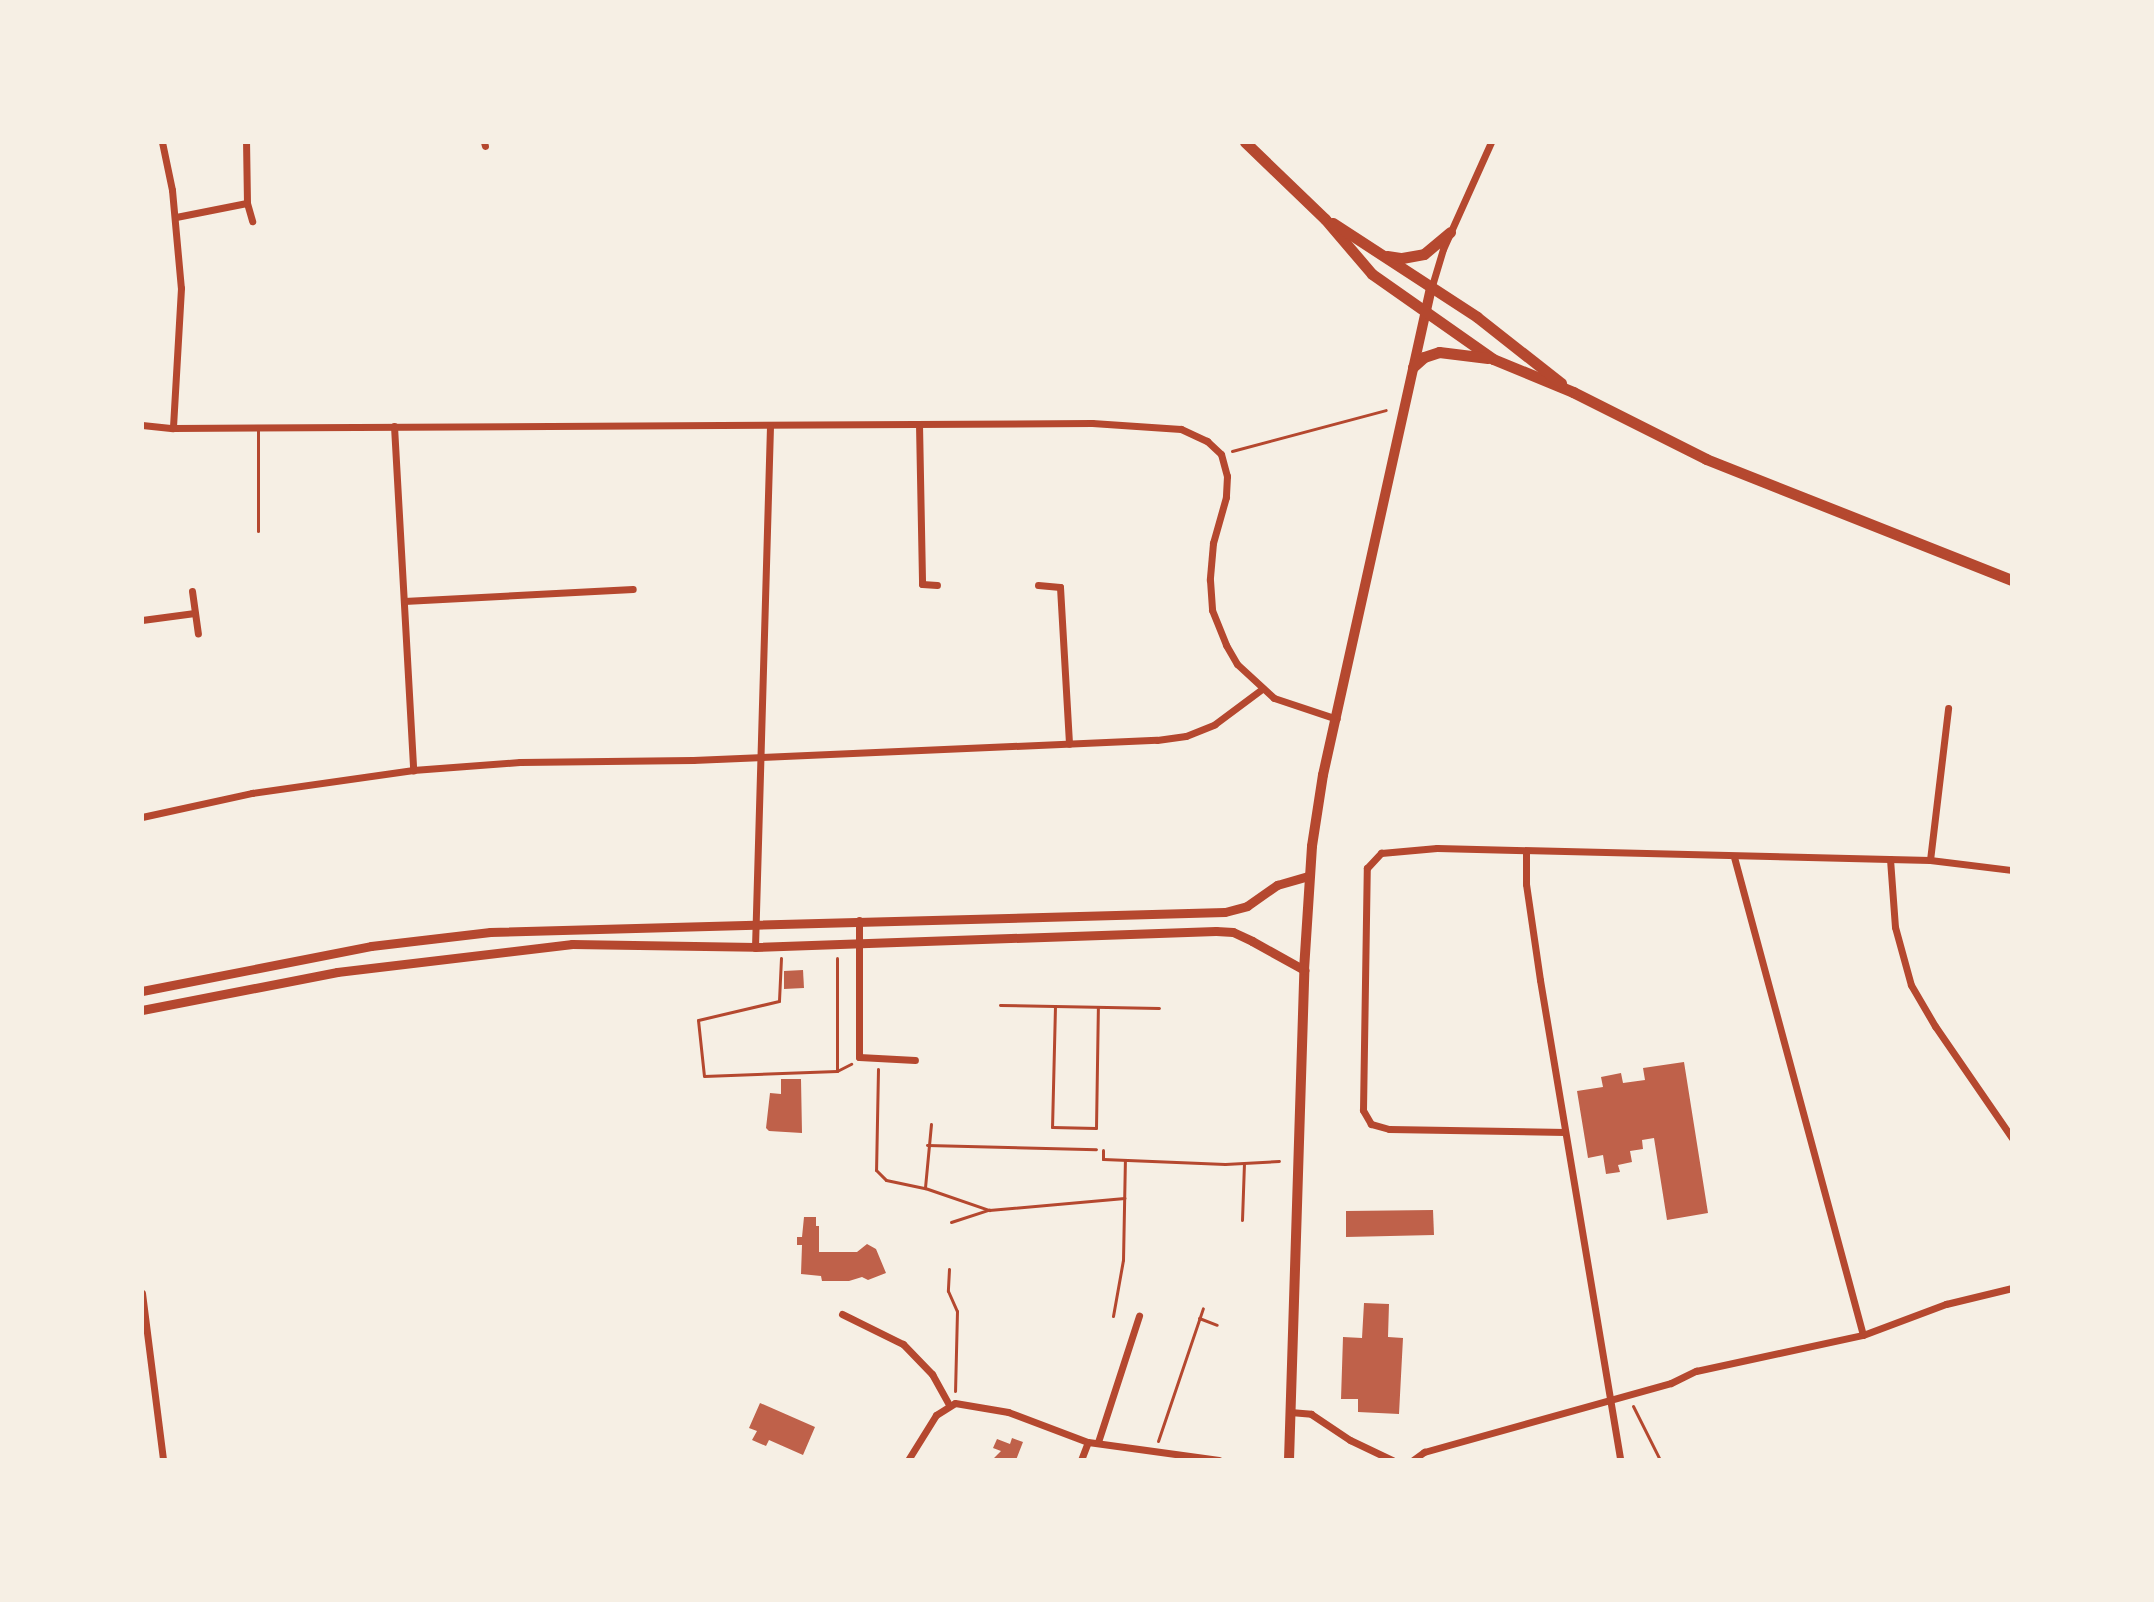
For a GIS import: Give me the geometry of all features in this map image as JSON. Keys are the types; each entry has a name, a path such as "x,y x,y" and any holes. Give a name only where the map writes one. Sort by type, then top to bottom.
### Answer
{"main road":[{"path":"1245,142 1325,219 1372,274 1423,313 1493,359 1573,392 1706,459 2012,580"},
{"path":"1325,219 1477,317 1573,392"},
{"path":"1386,256 1402,258 1424,254 1450,232"},
{"path":"1289,1460 1309,876 1323,775 1423,313 1431,289"},
{"path":"1413,367 1424,357 1439,352 1493,359"}],"street":[{"path":"162,142 176,217 181,288 173,428"},
{"path":"246,142 247,203 252,221"},
{"path":"1431,289 1450,232 1491,142"},
{"path":"176,217 247,203"},
{"path":"142,425 173,428 919,424 1164,426 1195,434 1221,454 1227,476 1211,558 1212,610 1237,664 1274,698 1337,719"},
{"path":"919,424 922,584 937,585"},
{"path":"394,426 413,770"},
{"path":"755,947 770,426"},
{"path":"1038,585 1060,587 1069,744"},
{"path":"404,601 633,589"},
{"path":"192,591 198,634"},
{"path":"142,620 195,613"},
{"path":"142,817 280,789 413,770 520,762 759,757 1186,736 1215,724 1262,689"},
{"path":"1930,860 1948,708"},
{"path":"1565,1132 1389,1129 1371,1124 1363,1110 1367,868 1381,853 1437,848 1930,860 2012,870"},
{"path":"1526,851 1526,884 1620,1460"},
{"path":"1734,857 1863,1335"},
{"path":"1890,859 1895,927 1911,985 1935,1026 2012,1138"},
{"path":"142,991 371,946 490,932 1225,912 1247,906 1285,881 1309,876"},
{"path":"859,920 859,1057 915,1060"},
{"path":"142,1010 337,972 572,944 755,947 1216,931 1243,936 1284,955 1304,970"},
{"path":"1413,1460 1424,1452 1671,1383 1696,1371 1863,1335 1946,1304 2012,1288"},
{"path":"142,1293 163,1460"},
{"path":"842,1314 903,1344 932,1374 952,1404 1008,1412 1093,1442 1219,1460"},
{"path":"1081,1460 1093,1442 1139,1316"},
{"path":"908,1460 925,1430 952,1404"},
{"path":"1290,1412 1311,1414 1350,1440 1392,1460"}],"lane":[{"path":"258,427 258,531"}],"path":[{"path":"1221,454 1386,410"},
{"path":"837,944 837,1071"},
{"path":"781,946 779,1001 698,1020 702,1075 837,1071 845,1070 859,1057"},
{"path":"1000,1005 1159,1008"},
{"path":"1055,1006 1052,1127 1096,1128 1098,1007"},
{"path":"878,1058 876,1170 886,1180 925,1188 989,1210"},
{"path":"925,1188 931,1124"},
{"path":"927,1145 1096,1149"},
{"path":"1103,1150 1103,1159 1279,1161"},
{"path":"1113,1316 1121,1282 1125,1160"},
{"path":"1242,1220 1244,1163"},
{"path":"951,1222 989,1210 1124,1198"},
{"path":"949,1269 948,1291 957,1311 952,1404"},
{"path":"1155,1450 1203,1308"},
{"path":"1199,1318 1217,1325"},
{"path":"1627,1395 1660,1460"}],"building":[{"path":"803,970 804,988 784,989 784,971"},
{"path":"1684,1062 1708,1213 1667,1220 1654,1138 1642,1140 1643,1149 1630,1151 1632,1162 1618,1165 1620,1172 1606,1174 1603,1155 1588,1158 1577,1091 1603,1087 1601,1077 1621,1073 1623,1083 1645,1080 1643,1068"},
{"path":"781,1079 801,1079 802,1133 769,1131 766,1128 770,1093 781,1094"},
{"path":"1433,1210 1434,1235 1346,1237 1346,1211"},
{"path":"804,1217 816,1217 819,1252 857,1252 867,1244 876,1249 886,1273 868,1280 862,1277 849,1281 822,1281 821,1276 801,1274 802,1245 797,1245 797,1237 802,1237"},
{"path":"1364,1303 1389,1304 1388,1337 1403,1338 1399,1414 1358,1412 1358,1399 1341,1399 1343,1337 1362,1338"},
{"path":"760,1403 815,1427 803,1455 769,1440 766,1446 752,1440 757,1431 749,1428"},
{"path":"1012,1438 1023,1442 1016,1460 992,1460 1001,1451 993,1448 997,1439 1010,1444"}]}
